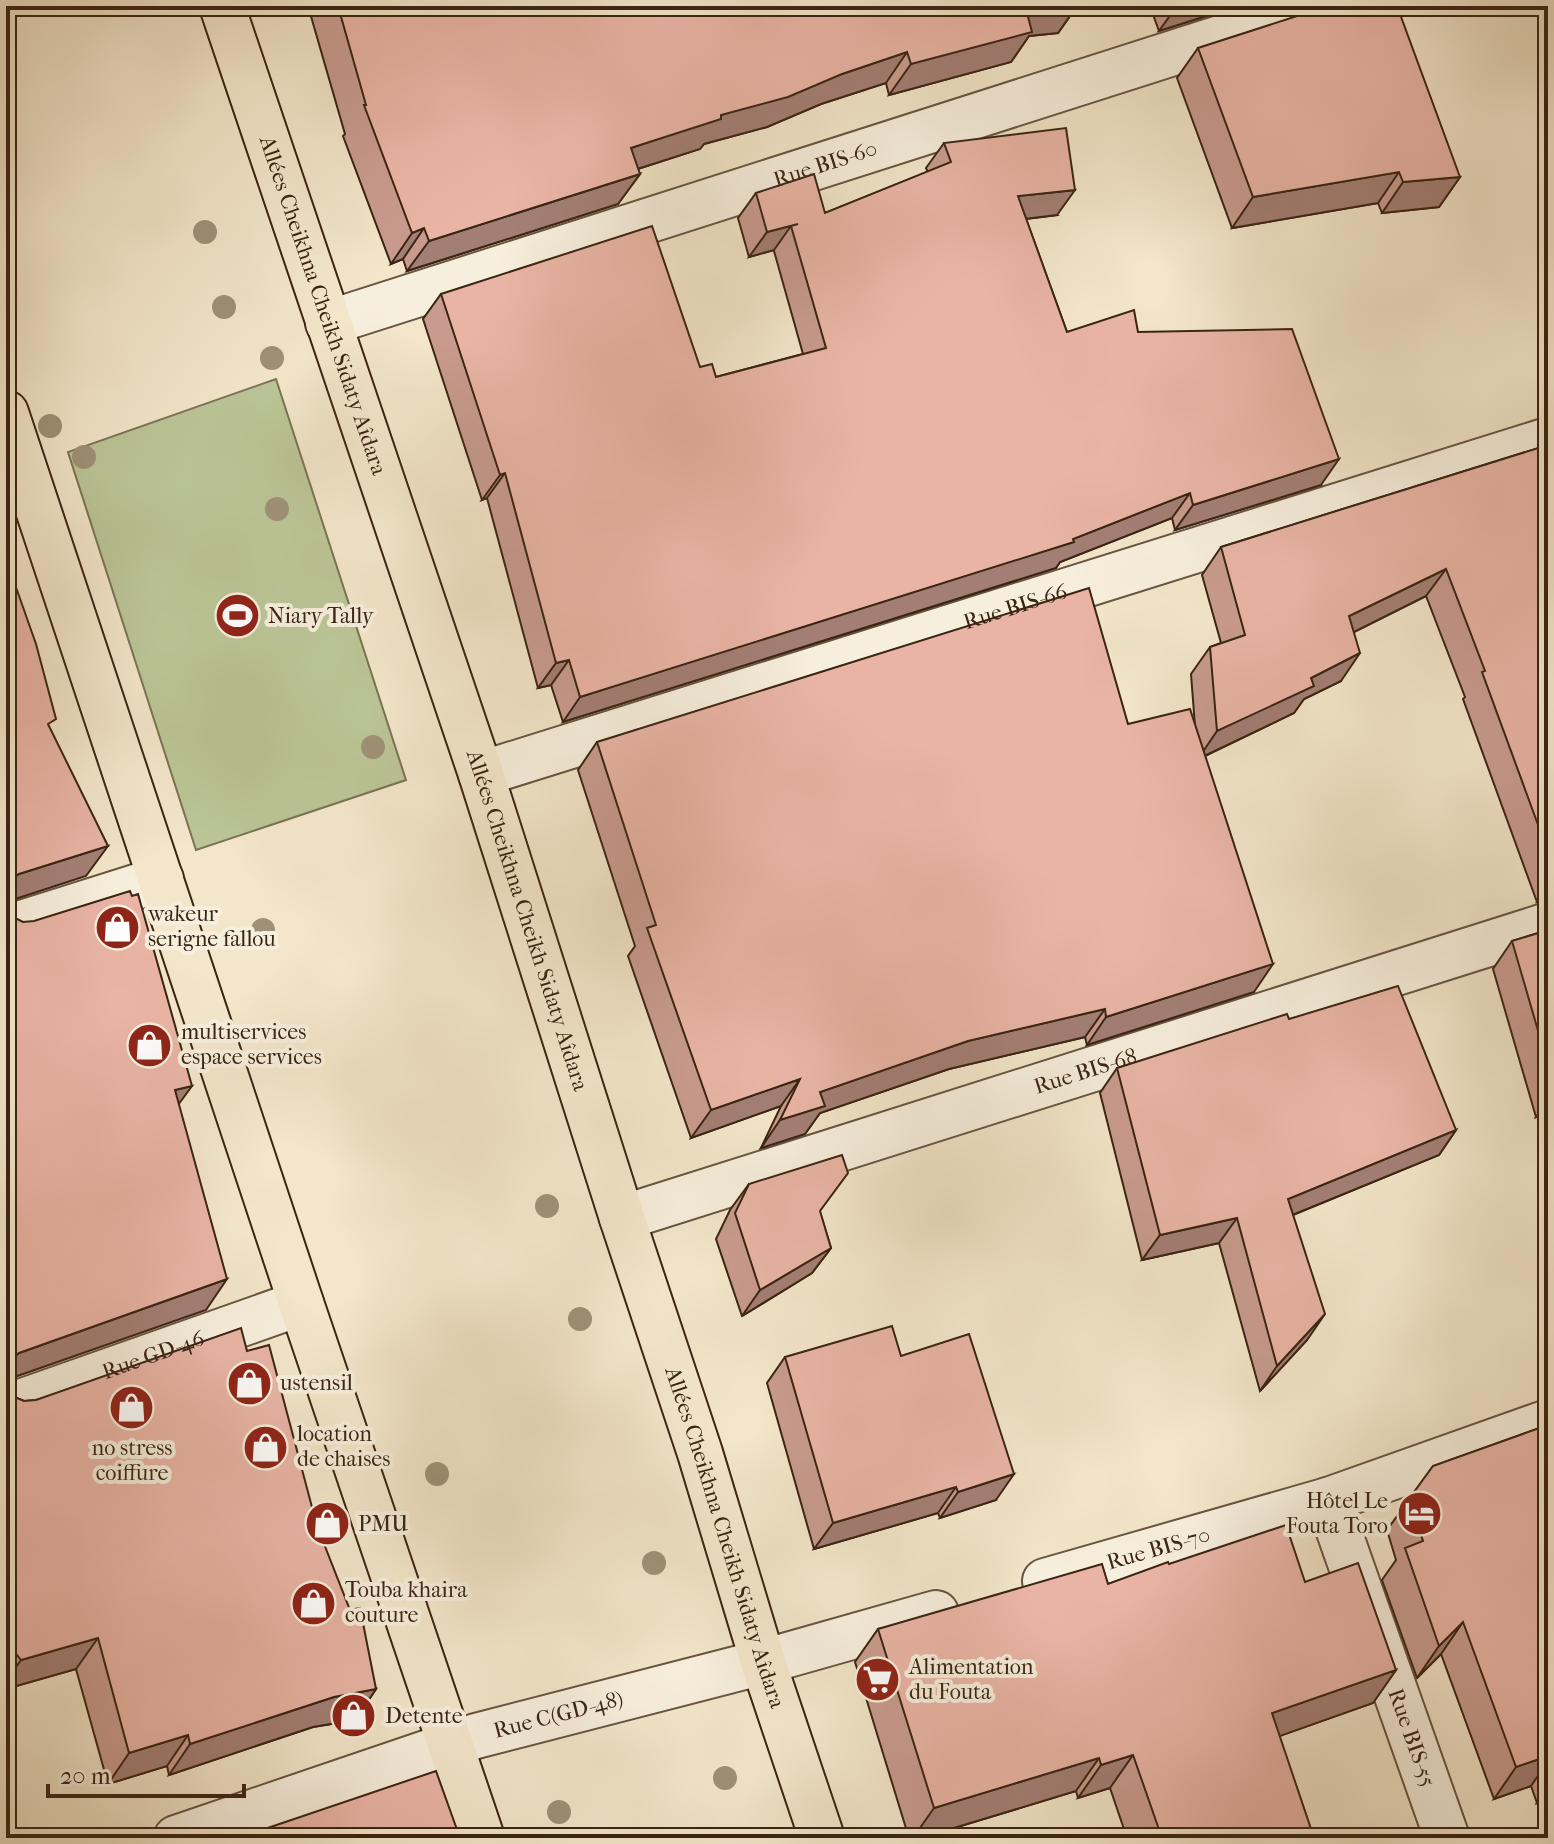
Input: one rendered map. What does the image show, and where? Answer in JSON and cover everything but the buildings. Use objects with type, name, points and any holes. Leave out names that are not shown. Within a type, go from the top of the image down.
[{"type":"main road","name":"Allées Cheikhna Cheikh Sidaty Aîdara","points":[[222,6],[481,774],[700,1453],[742,1667],[822,1838]]},
{"type":"main road","points":[[6,413],[301,1303],[464,1740],[482,1838]]},
{"type":"street","name":"Rue BIS-60","points":[[328,323],[1320,6]]},
{"type":"street","name":"Rue BIS-66","points":[[481,774],[1548,440]]},
{"type":"street","points":[[6,928],[161,879]]},
{"type":"street","name":"Rue BIS-68","points":[[622,1218],[1548,925]]},
{"type":"street","name":"Rue GD-46","points":[[6,1407],[301,1303]]},
{"type":"street","name":"Rue BIS-70","points":[[742,1667],[1328,1500],[1548,1422]]},
{"type":"street","name":"Rue BIS-55","points":[[1328,1500],[1447,1838]]},
{"type":"street","name":"Rue C(GD-48)","points":[[176,1838],[464,1740],[742,1667]]},
{"type":"green space","name":"Niary Tally","points":[[276,379],[406,780],[196,850],[68,452]]},
{"type":"place","name":"Niary Tally","points":[[237,616]]},
{"type":"place","name":"wakeur serigne fallou","points":[[117,927]]},
{"type":"place","name":"multiservices espace services","points":[[150,1045]]},
{"type":"place","name":"ustensil","points":[[249,1383]]},
{"type":"place","name":"no stress coiffure","points":[[132,1407]]},
{"type":"place","name":"location de chaises","points":[[266,1447]]},
{"type":"place","name":"Hôtel Le Fouta Toro","points":[[1419,1514]]},
{"type":"place","name":"PMU","points":[[327,1524]]},
{"type":"place","name":"Touba khaira couture","points":[[314,1603]]},
{"type":"place","name":"Alimentation du Fouta","points":[[878,1680]]},
{"type":"place","name":"Detente","points":[[354,1716]]}]
